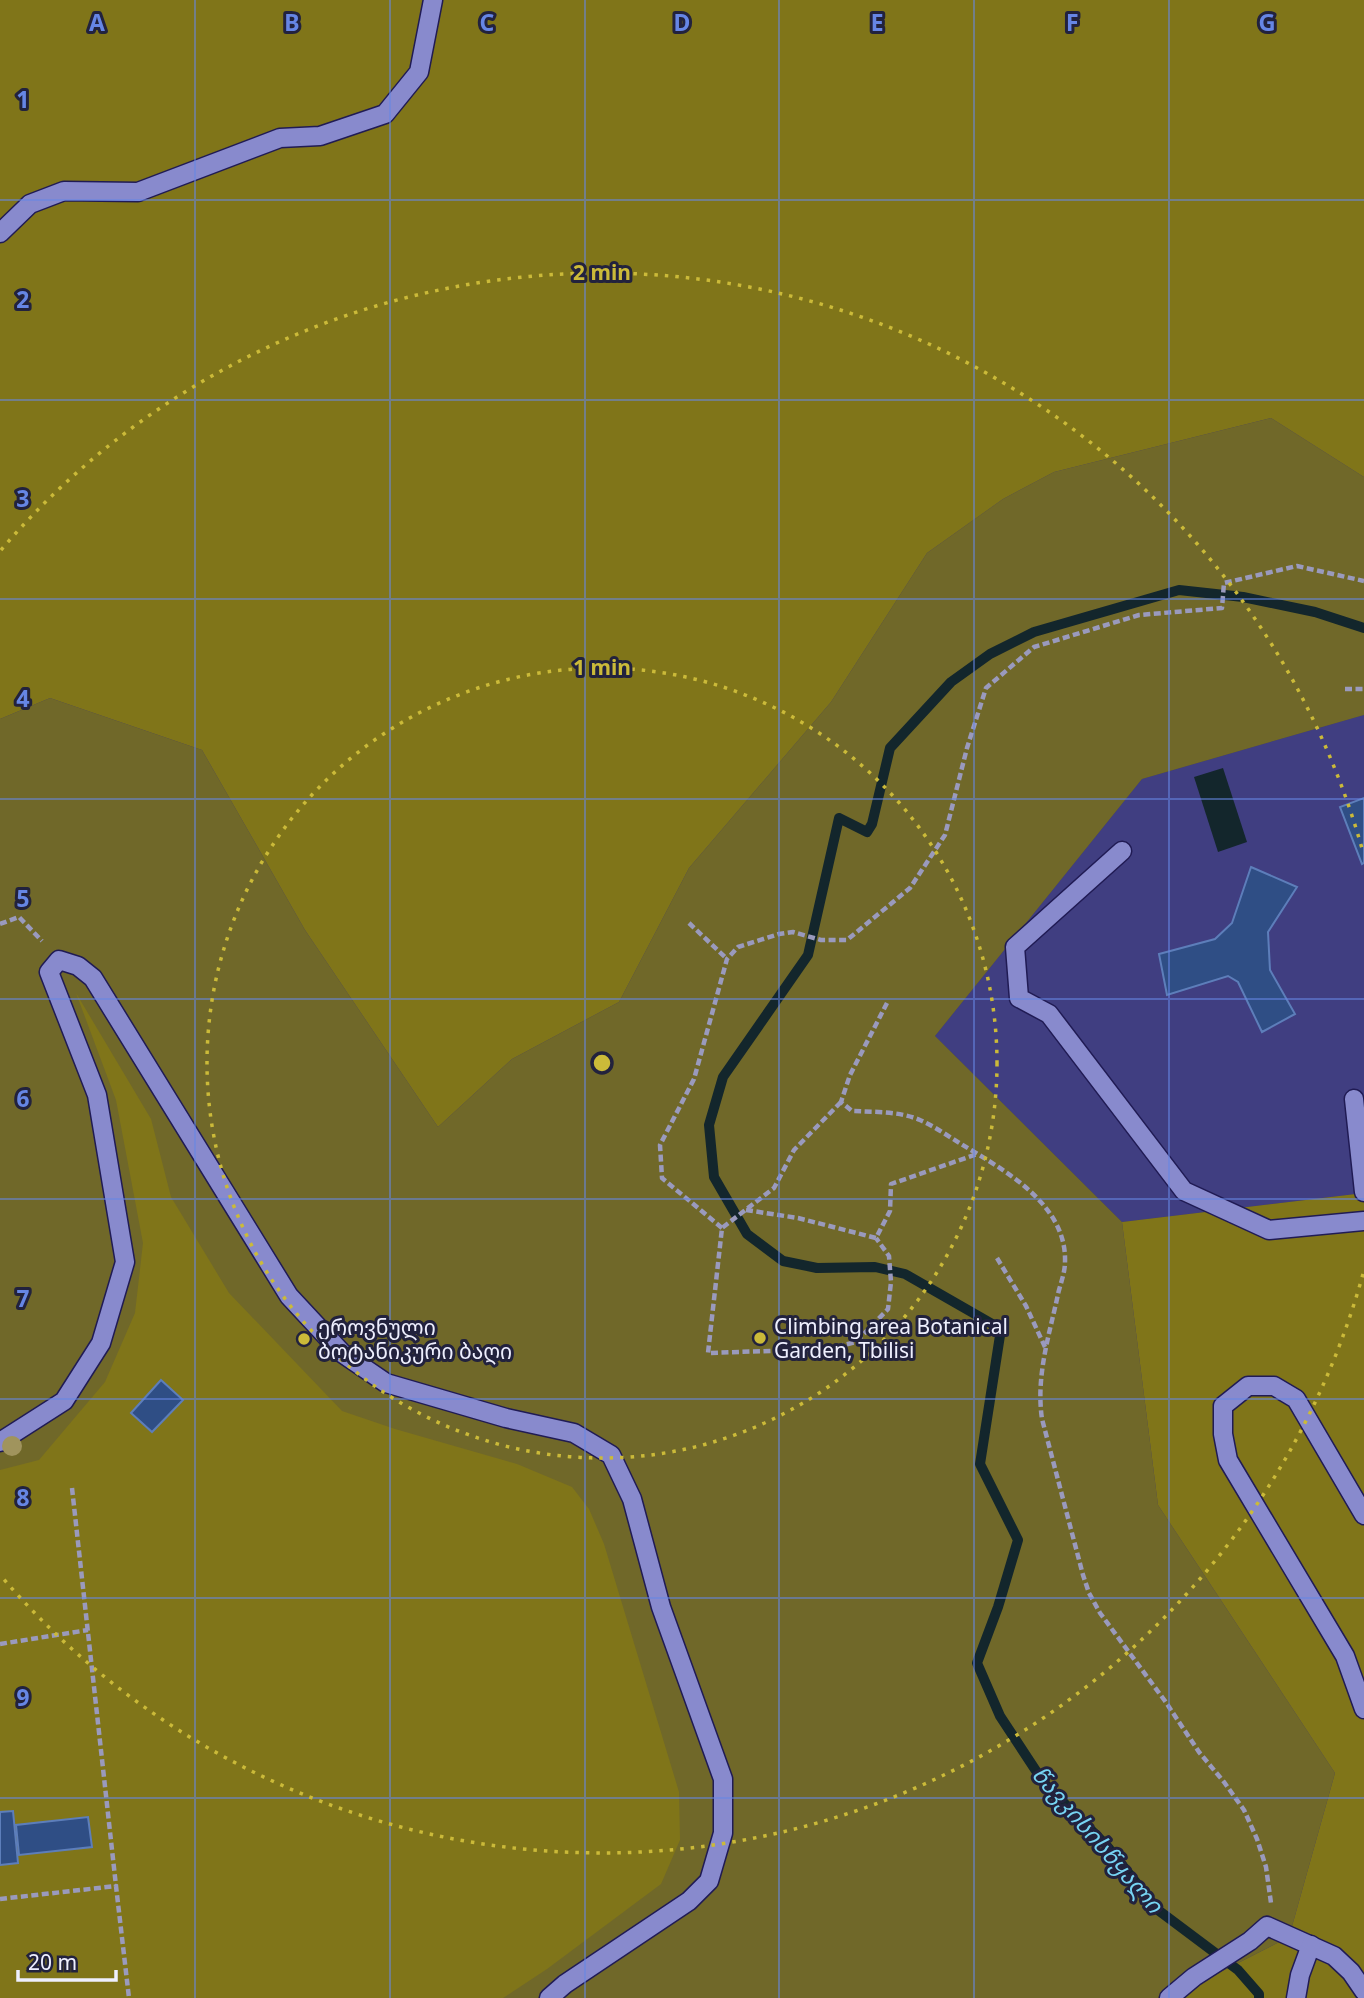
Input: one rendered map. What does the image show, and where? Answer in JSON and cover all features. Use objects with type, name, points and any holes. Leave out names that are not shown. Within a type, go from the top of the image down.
[{"type":"lane","points":[[0,233],[30,204],[64,191],[138,192],[280,138],[320,136],[385,114],[419,72],[433,0]]},
{"type":"lane","points":[[1122,851],[1015,947],[1019,998],[1049,1014],[1184,1191],[1269,1230],[1364,1221]]},
{"type":"lane","points":[[0,1442],[64,1401],[101,1343],[125,1262],[97,1095],[49,972],[60,960],[78,965],[93,978],[289,1296],[342,1353],[386,1383],[506,1418],[574,1433],[611,1455],[632,1499],[661,1607],[723,1779],[723,1833],[709,1881],[688,1901],[565,1984],[549,1998]]},
{"type":"lane","points":[[1354,1100],[1364,1192]]},
{"type":"lane","points":[[1364,1515],[1296,1399],[1273,1387],[1248,1386],[1223,1406],[1223,1434],[1228,1460],[1345,1656],[1364,1709]]},
{"type":"lane","points":[[1169,1998],[1194,1977],[1250,1941],[1267,1926],[1334,1956],[1351,1972],[1364,1991]]},
{"type":"lane","points":[[1296,1998],[1300,1975],[1311,1945]]},
{"type":"path","points":[[724,1227],[662,1178],[660,1145],[694,1079],[727,959],[738,947],[779,933],[793,932],[821,940],[847,940],[910,888],[930,862],[945,835],[967,748],[986,688],[1034,647],[1139,615],[1222,608],[1224,583],[1297,566],[1364,581]]},
{"type":"path","points":[[1345,690],[1364,689]]},
{"type":"path","points":[[0,924],[19,916],[60,960]]},
{"type":"path","points":[[689,923],[727,959]]},
{"type":"path","points":[[743,1212],[798,1218],[876,1238],[889,1256],[891,1282],[888,1309],[856,1342],[827,1349],[708,1353],[724,1227],[743,1212],[774,1188],[794,1150],[841,1102],[850,1075],[887,1003]]},
{"type":"path","points":[[841,1102],[852,1111],[920,1119],[1021,1183],[1050,1214],[1063,1240],[1065,1263],[1046,1348],[1039,1397],[1042,1419],[1083,1575],[1100,1613],[1199,1752],[1244,1810],[1266,1867],[1272,1905],[1267,1926]]},
{"type":"path","points":[[876,1238],[890,1212],[891,1184],[978,1154]]},
{"type":"path","points":[[997,1258],[1026,1306],[1046,1348]]},
{"type":"path","points":[[72,1488],[129,1998]]},
{"type":"path","points":[[0,1644],[88,1630]]},
{"type":"path","points":[[0,1899],[116,1886]]},
{"type":"shaded area","points":[[0,0],[1364,0],[1364,477],[1271,418],[1054,472],[1003,499],[927,553],[831,702],[689,868],[619,1002],[512,1059],[438,1127],[305,930],[202,750],[50,698],[0,719]]},
{"type":"shaded area","points":[[1271,418],[1364,477],[1364,715],[1142,779],[935,1036],[1122,1222],[1158,1505],[1335,1773],[1289,1937],[1189,1988],[1178,1998],[0,1998],[0,719],[50,698],[202,750],[305,930],[438,1127],[512,1059],[619,1002],[689,868],[831,702],[927,553],[1003,499],[1054,472]]},
{"type":"shaded area","points":[[1364,715],[1364,1193],[1122,1222],[935,1036],[1142,779]]},
{"type":"shaded area","points":[[76,993],[151,1119],[171,1197],[229,1293],[342,1411],[517,1464],[572,1487],[589,1509],[604,1544],[679,1792],[680,1840],[661,1884],[547,1969],[503,1998],[0,1998],[0,1470],[39,1460],[105,1382],[135,1313],[143,1243],[116,1100]]},
{"type":"shaded area","points":[[1364,1193],[1364,1998],[1178,1998],[1189,1988],[1289,1937],[1335,1773],[1158,1505],[1122,1222]]},
{"type":"water","points":[[1223,768],[1247,842],[1218,852],[1194,777]]},
{"type":"building","points":[[1364,798],[1364,863],[1362,864],[1340,807]]},
{"type":"building","points":[[1251,867],[1297,887],[1268,932],[1270,970],[1295,1014],[1262,1032],[1238,982],[1228,976],[1167,995],[1159,954],[1215,939],[1232,923]]},
{"type":"building","points":[[161,1380],[183,1400],[152,1432],[131,1413]]},
{"type":"building","points":[[13,1811],[18,1863],[0,1865],[0,1812]]},
{"type":"building","points":[[88,1817],[92,1847],[19,1855],[16,1825]]},
{"type":"waterway","name":"წავკისისწყალი","points":[[1259,1998],[1259,1994],[1238,1970],[1158,1910],[1107,1846],[1044,1783],[1000,1716],[977,1663],[998,1607],[1018,1540],[980,1464],[1001,1329],[905,1274],[875,1267],[817,1268],[783,1261],[747,1234],[714,1177],[709,1125],[723,1077],[808,955],[839,818],[867,832],[872,824],[890,748],[951,682],[990,654],[1034,632],[1179,590],[1243,597],[1315,612],[1364,628]]},
{"type":"place","name":"Climbing area Botanical Garden, Tbilisi","points":[[760,1338]]},
{"type":"place","name":"ეროვნული ბოტანიკური ბაღი","points":[[304,1339]]}]
